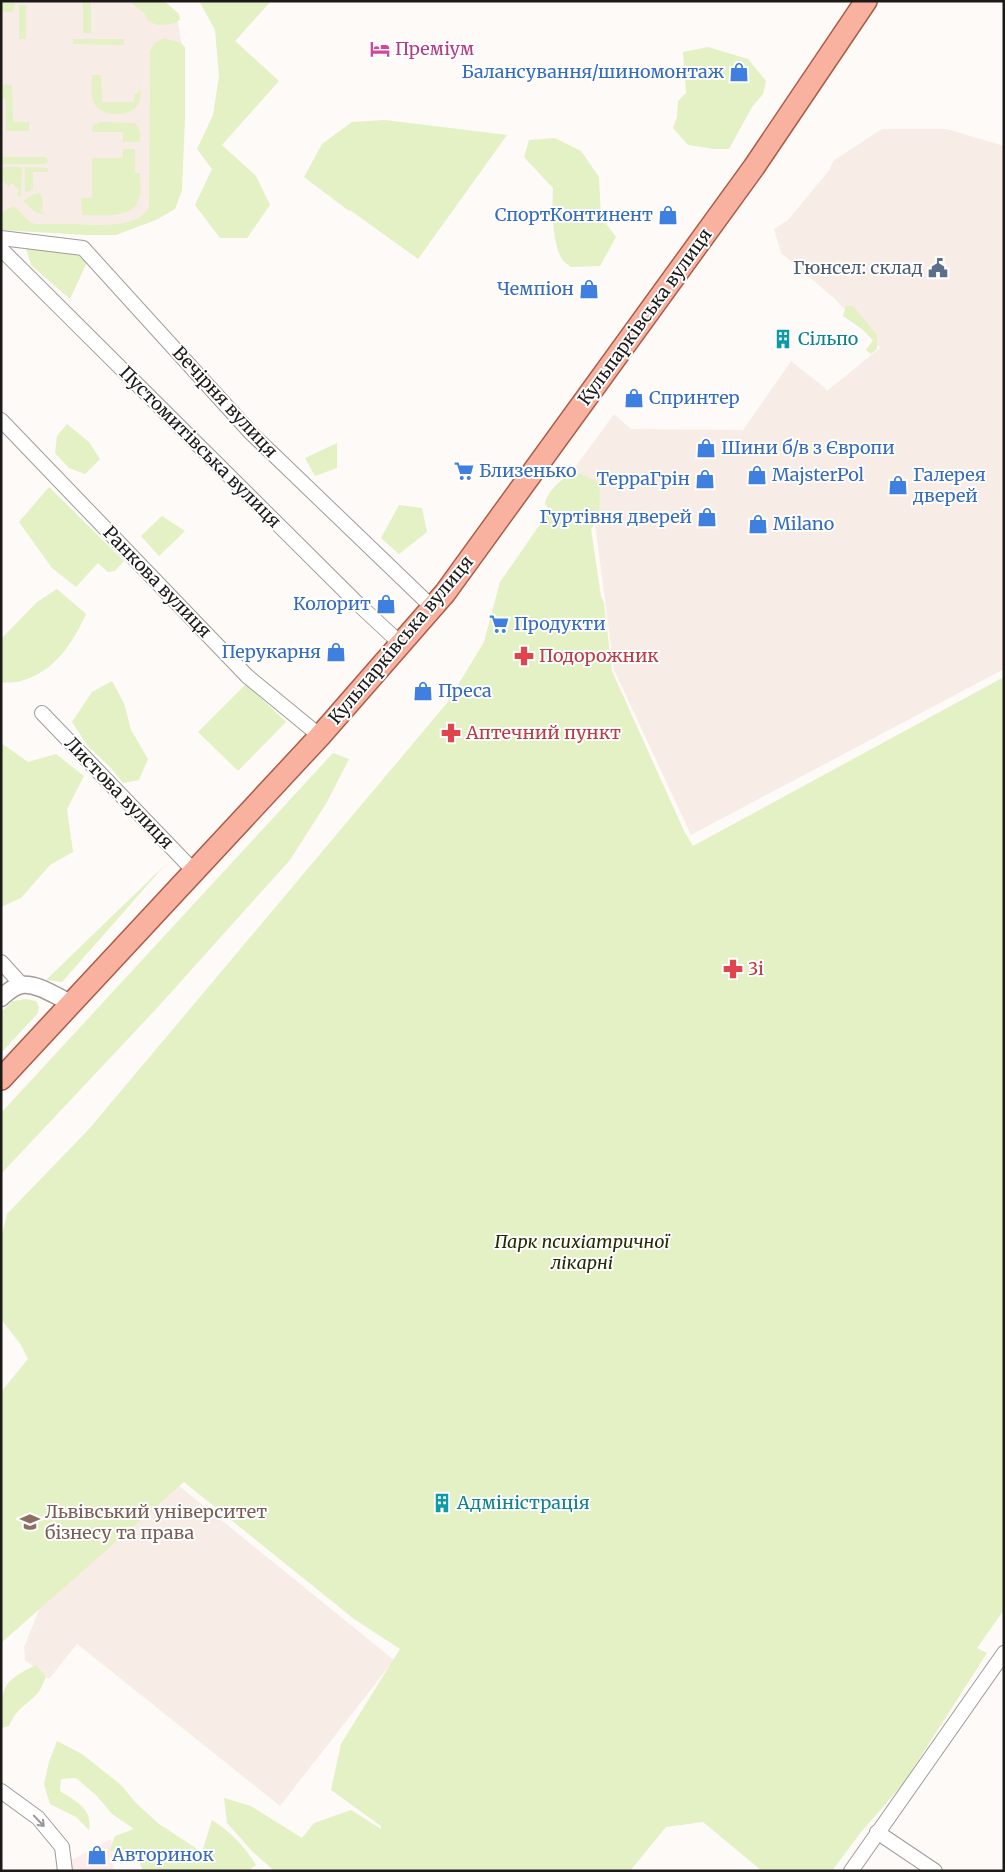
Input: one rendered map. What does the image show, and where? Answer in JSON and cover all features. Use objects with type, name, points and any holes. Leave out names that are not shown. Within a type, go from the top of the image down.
[{"type":"main road","name":"Кульпарківська вулиця","points":[[1,1079],[320,736],[445,593],[754,167],[864,2]]},
{"type":"street","name":"Вечірня вулиця","points":[[1,238],[47,242],[84,248],[251,433],[432,607]]},
{"type":"street","name":"Пустомитівська вулиця","points":[[1,249],[350,596],[400,643]]},
{"type":"street","name":"Ранкова вулиця","points":[[1,420],[247,676],[320,736]]},
{"type":"street","name":"Листова вулиця","points":[[42,714],[195,872]]},
{"type":"street","points":[[1,962],[22,985]]},
{"type":"street","points":[[1,998],[22,985],[34,987],[71,1003]]},
{"type":"street","points":[[851,1871],[1004,1653]]},
{"type":"street","points":[[1,1791],[38,1818],[62,1847],[65,1871]]},
{"type":"street","points":[[877,1832],[934,1871]]},
{"type":"shaded area","points":[[1,1],[161,1],[177,16],[182,47],[180,191],[130,226],[1,226]]},
{"type":"shaded area","points":[[882,129],[947,129],[1004,146],[1004,669],[691,835],[614,670],[592,500],[565,481],[614,414],[631,429],[743,430],[791,361],[827,391],[880,348],[835,299],[781,253],[774,229],[788,220],[830,169],[833,161]]},
{"type":"shaded area","points":[[152,1464],[394,1660],[280,1806],[77,1644],[49,1679],[25,1660],[24,1647],[44,1598]]},
{"type":"shaded area","name":"Авторинок","points":[[111,1839],[114,1871],[51,1871]]},
{"type":"green space","points":[[1,1],[15,1],[14,10],[12,12],[1,12]]},
{"type":"green space","points":[[83,1],[90,1],[91,3],[91,33],[83,33]]},
{"type":"green space","points":[[129,1],[164,1],[179,14],[180,20],[172,24],[157,25],[148,21],[145,14]]},
{"type":"green space","points":[[199,1],[271,1],[235,41],[279,81],[222,145],[256,176],[270,205],[247,238],[220,238],[195,205],[212,169],[197,149],[213,115],[219,76],[215,30]]},
{"type":"green space","points":[[19,5],[26,5],[26,39],[19,39]]},
{"type":"green space","points":[[164,38],[181,43],[185,47],[182,190],[175,209],[156,220],[116,235],[1,230],[1,213],[14,206],[30,222],[35,224],[101,225],[125,223],[143,215],[149,207],[150,51],[155,43]]},
{"type":"green space","points":[[73,39],[124,39],[124,45],[73,44]]},
{"type":"green space","points":[[708,47],[748,59],[766,81],[763,94],[752,107],[729,149],[688,145],[673,128],[677,117],[678,101],[686,93],[683,52]]},
{"type":"green space","points":[[92,75],[101,75],[102,102],[134,102],[134,94],[138,94],[140,84],[138,105],[132,111],[120,114],[101,111],[93,100]]},
{"type":"green space","points":[[1,84],[12,85],[13,122],[29,122],[29,131],[6,131],[6,99],[1,99]]},
{"type":"green space","points":[[385,120],[507,135],[418,259],[304,177],[322,144],[352,122]]},
{"type":"green space","points":[[100,122],[134,123],[139,129],[140,142],[123,142],[123,132],[92,132],[93,125]]},
{"type":"green space","points":[[555,138],[581,151],[599,177],[601,217],[616,237],[600,266],[571,267],[562,259],[554,235],[553,188],[524,157],[529,140]]},
{"type":"green space","points":[[123,149],[135,149],[135,173],[140,173],[138,201],[134,207],[121,214],[105,216],[82,215],[81,198],[92,198],[92,158],[123,158]]},
{"type":"green space","points":[[1,157],[45,157],[48,160],[47,164],[1,164]]},
{"type":"green space","points":[[1,167],[22,167],[20,197],[17,195],[19,190],[12,183],[9,187],[1,179]]},
{"type":"green space","points":[[25,167],[48,168],[48,172],[33,172],[33,189],[25,193]]},
{"type":"green space","points":[[39,193],[42,196],[43,205],[41,211],[47,215],[35,212],[23,201]]},
{"type":"green space","points":[[23,239],[71,246],[87,262],[70,299],[31,265]]},
{"type":"green space","points":[[846,306],[853,306],[877,335],[877,349],[871,354],[866,350],[873,340],[862,329],[843,316]]},
{"type":"green space","points":[[67,424],[89,442],[100,459],[85,474],[69,468],[55,453],[57,436]]},
{"type":"green space","points":[[337,443],[337,468],[315,476],[305,458]]},
{"type":"green space","name":"Парк психіатричної лікарні","points":[[574,471],[599,482],[599,513],[591,529],[601,596],[604,603],[612,671],[684,831],[693,846],[1004,677],[1004,1610],[977,1648],[987,1653],[903,1784],[861,1832],[832,1871],[762,1871],[703,1822],[666,1827],[630,1871],[274,1871],[252,1851],[227,1823],[224,1798],[251,1806],[302,1838],[314,1823],[351,1810],[381,1829],[381,1826],[331,1790],[341,1744],[400,1649],[354,1619],[184,1482],[1,1643],[1,1392],[28,1359],[21,1345],[1,1319],[1,1239],[7,1214],[89,1129],[447,703],[484,642],[500,582],[550,510],[545,504],[552,490]]},
{"type":"green space","points":[[49,487],[124,561],[115,571],[108,572],[98,563],[76,587],[52,568],[19,522]]},
{"type":"green space","points":[[399,505],[422,508],[427,532],[399,554],[381,538]]},
{"type":"green space","points":[[162,516],[185,531],[159,556],[141,536]]},
{"type":"green space","points":[[57,589],[86,614],[75,635],[62,654],[45,669],[21,681],[1,683],[1,639],[37,602]]},
{"type":"green space","points":[[112,681],[124,703],[131,730],[148,759],[139,780],[123,783],[110,767],[87,745],[72,722],[92,692]]},
{"type":"green space","points":[[246,684],[286,722],[238,771],[198,732]]},
{"type":"green space","points":[[1,743],[28,762],[56,754],[84,776],[67,809],[73,852],[50,865],[21,898],[1,907]]},
{"type":"green space","points":[[333,753],[349,759],[327,802],[290,860],[157,1008],[1,1174],[1,1113]]},
{"type":"green space","points":[[165,865],[62,982],[46,980]]},
{"type":"green space","points":[[26,999],[36,1001],[39,1007],[38,1013],[1,1053],[1,1012],[13,1001]]},
{"type":"green space","points":[[36,1665],[46,1677],[41,1689],[18,1711],[9,1726],[1,1728],[1,1704],[5,1688],[15,1677]]},
{"type":"green space","points":[[57,1741],[82,1754],[121,1785],[136,1803],[159,1824],[202,1852],[212,1820],[237,1840],[256,1865],[248,1871],[143,1871],[136,1855],[109,1851],[115,1836],[134,1829],[112,1814],[97,1796],[76,1778],[61,1779],[60,1791],[77,1802],[86,1811],[90,1822],[89,1830],[76,1817],[50,1804],[44,1784],[49,1762]]},
{"type":"place","name":"Преміум","points":[[380,49]]},
{"type":"place","name":"Балансування/шиномонтаж","points":[[739,72]]},
{"type":"place","name":"СпортКонтинент","points":[[668,215]]},
{"type":"place","name":"Гюнсел: склад","points":[[938,268]]},
{"type":"place","name":"Чемпіон","points":[[589,289]]},
{"type":"place","name":"Сільпо","points":[[783,339]]},
{"type":"place","name":"Спринтер","points":[[634,398]]},
{"type":"place","name":"Шини б/в з Європи","points":[[706,448]]},
{"type":"place","name":"Близенько","points":[[464,471]]},
{"type":"place","name":"MajsterPol","points":[[757,475]]},
{"type":"place","name":"ТерраГрін","points":[[705,479]]},
{"type":"place","name":"Галерея дверей","points":[[898,485]]},
{"type":"place","name":"Гуртівня дверей","points":[[707,517]]},
{"type":"place","name":"Milano","points":[[758,524]]},
{"type":"place","name":"Колорит","points":[[386,604]]},
{"type":"place","name":"Продукти","points":[[499,624]]},
{"type":"place","name":"Перукарня","points":[[336,652]]},
{"type":"place","name":"Подорожник","points":[[524,656]]},
{"type":"place","name":"Преса","points":[[423,691]]},
{"type":"place","name":"Аптечний пункт","points":[[451,733]]},
{"type":"place","name":"3і","points":[[733,969]]},
{"type":"place","name":"Адміністрація","points":[[442,1503]]},
{"type":"place","name":"Львівський університет бізнесу та права","points":[[30,1522]]},
{"type":"place","name":"Авторинок","points":[[97,1855]]}]
